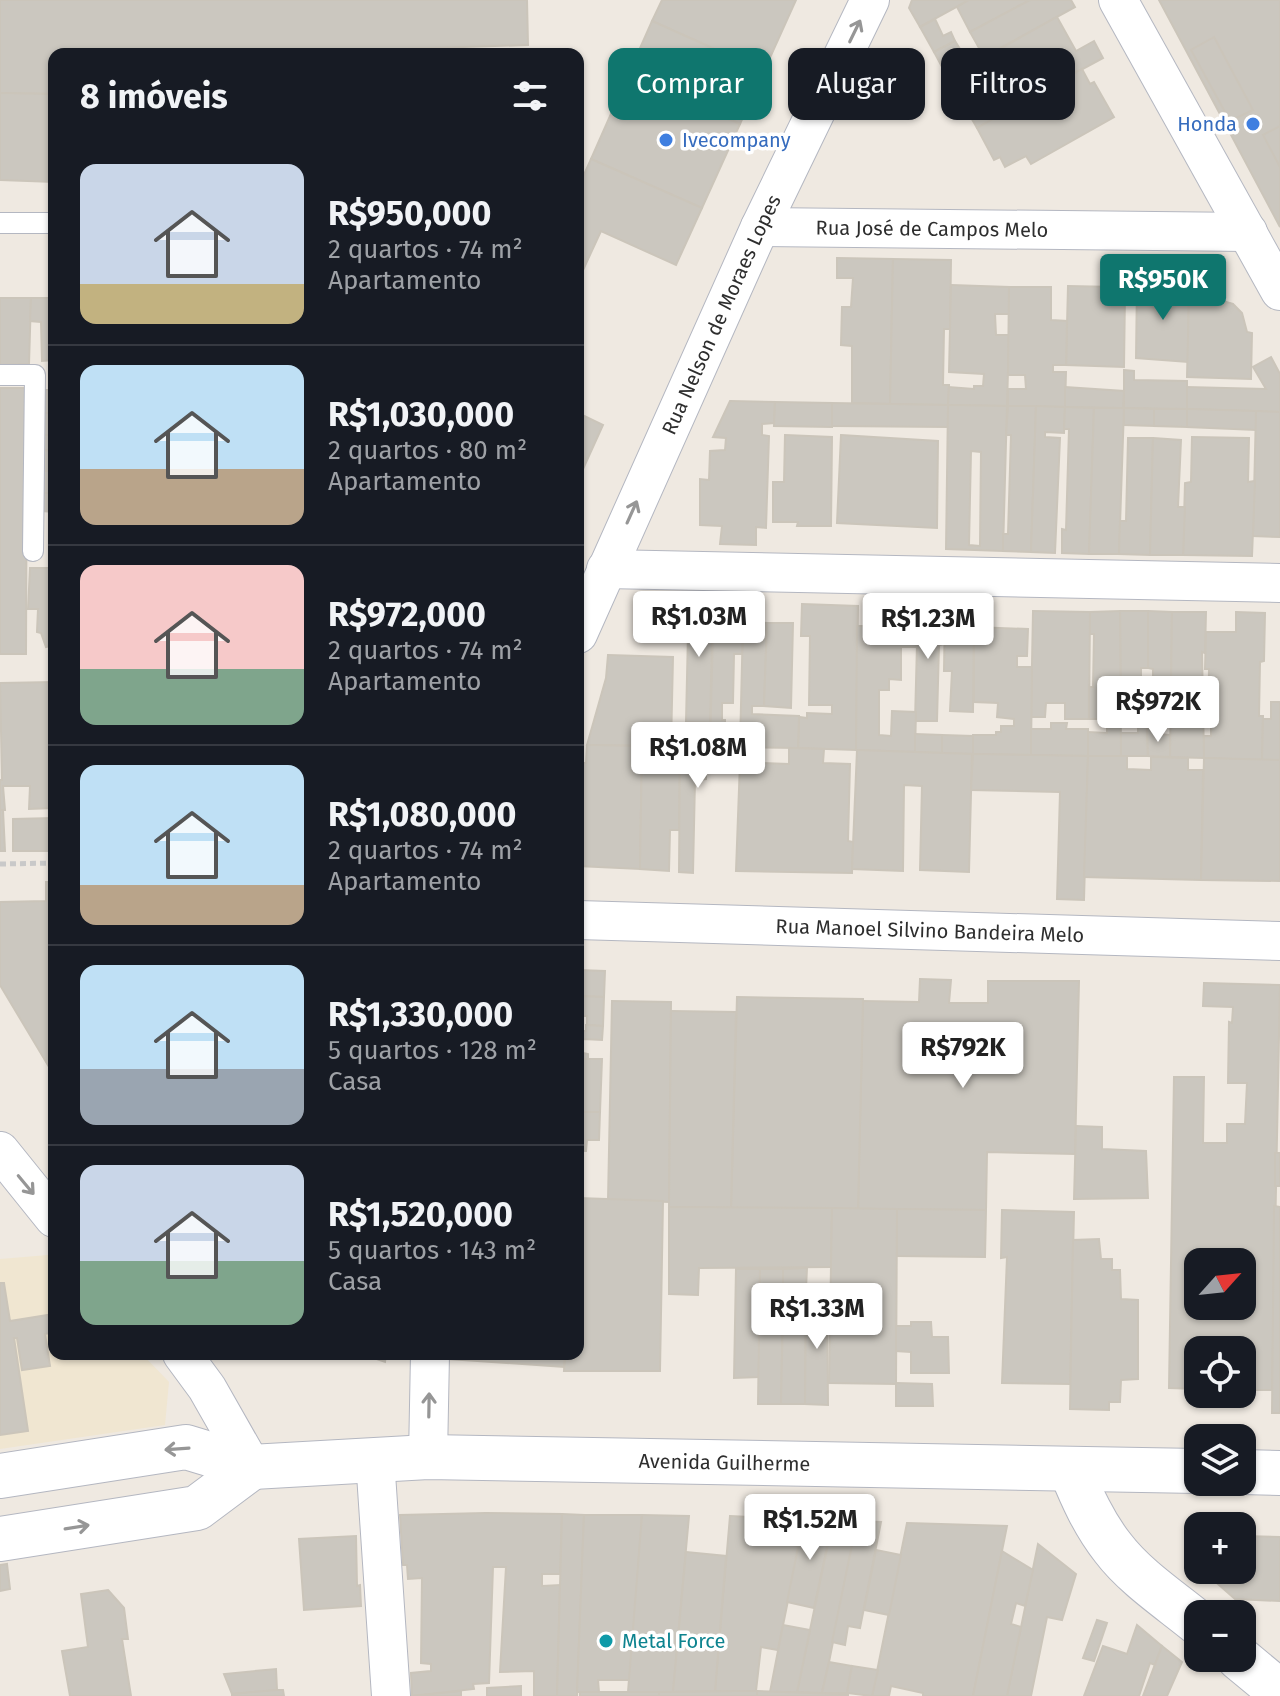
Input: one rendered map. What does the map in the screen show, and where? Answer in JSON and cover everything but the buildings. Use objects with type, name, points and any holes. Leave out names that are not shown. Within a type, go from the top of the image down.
[{"type":"street","name":"Rua Nelson de Moraes Lopes","points":[[584,620],[760,227],[870,0]]},
{"type":"street","points":[[1118,0],[1280,291]]},
{"type":"street","name":"Rua José de Campos Melo","points":[[760,227],[1248,232]]},
{"type":"street","points":[[606,569],[1280,583]]},
{"type":"street","name":"Rua Manoel Silvino Bandeira Melo","points":[[584,920],[1280,941]]},
{"type":"street","points":[[0,1151],[48,1211]]},
{"type":"street","points":[[0,1539],[197,1508],[252,1467],[207,1388],[186,1360]]},
{"type":"street","points":[[428,1457],[430,1360]]},
{"type":"street","name":"Avenida Guilherme","points":[[0,1476],[186,1447],[252,1467],[428,1457],[1184,1471]]},
{"type":"street","points":[[375,1459],[391,1696]]},
{"type":"street","points":[[1071,1470],[1084,1503],[1114,1549],[1184,1611]]},
{"type":"street","points":[[1256,1472],[1280,1473]]},
{"type":"street","points":[[1256,1672],[1280,1692]]},
{"type":"lane","points":[[0,223],[48,223]]},
{"type":"lane","points":[[0,375],[45,375],[33,551]]},
{"type":"path","points":[[0,864],[48,863]]},
{"type":"shaded area","points":[[48,1255],[48,1360],[148,1360],[169,1382],[165,1425],[0,1449],[0,1259]]},
{"type":"place","name":"Honda","points":[[1253,124]]},
{"type":"place","name":"Ivecompany","points":[[666,140]]},
{"type":"place","name":"Metal Force","points":[[606,1641]]}]
